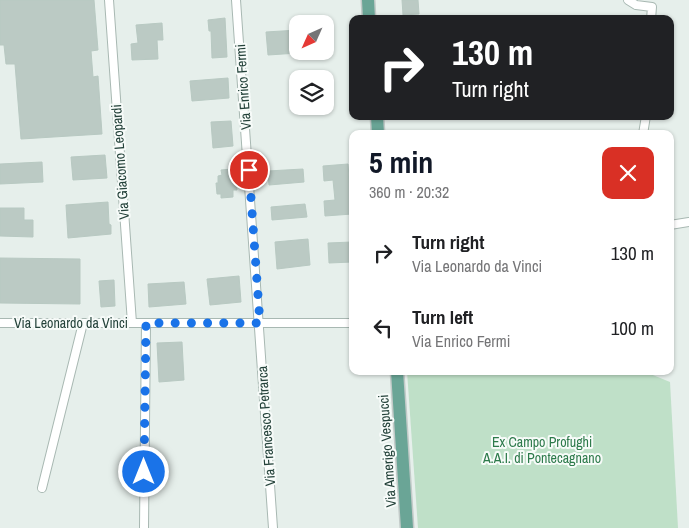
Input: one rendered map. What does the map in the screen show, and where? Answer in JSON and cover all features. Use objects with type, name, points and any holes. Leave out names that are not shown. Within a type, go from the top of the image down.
[{"type":"main road","points":[[368,0],[369,15]]},
{"type":"main road","name":"Via Amerigo Vespucci","points":[[397,375],[407,528]]},
{"type":"street","name":"Via Giacomo Leopardi","points":[[109,0],[132,323]]},
{"type":"street","name":"Via Enrico Fermi","points":[[236,0],[260,323]]},
{"type":"street","points":[[628,0],[636,5],[652,7],[651,15]]},
{"type":"street","points":[[674,224],[689,222]]},
{"type":"street","points":[[144,528],[146,323]]},
{"type":"street","name":"Via Francesco Petrarca","points":[[260,323],[273,528]]},
{"type":"street","name":"Via Leonardo da Vinci","points":[[0,324],[349,323]]},
{"type":"street","points":[[42,488],[83,324]]},
{"type":"green space","name":"Ex Campo Profughi A.A.I. di Pontecagnano","points":[[407,375],[653,375],[670,382],[678,528],[418,528]]},
{"type":"building","points":[[0,0],[94,0],[98,50],[91,51],[93,77],[98,76],[102,134],[21,139],[15,64],[6,64],[4,45],[0,45]]},
{"type":"building","points":[[402,0],[418,0],[419,14],[403,15]]},
{"type":"building","points":[[225,18],[227,57],[212,58],[211,31],[209,31],[208,20]]},
{"type":"building","points":[[162,23],[163,40],[157,40],[158,59],[132,60],[131,44],[138,43],[136,25]]},
{"type":"building","points":[[289,31],[289,54],[268,55],[266,32]]},
{"type":"building","points":[[228,78],[229,98],[192,101],[190,81]]},
{"type":"building","points":[[231,121],[233,146],[213,148],[211,122]]},
{"type":"building","points":[[105,155],[107,178],[73,180],[71,157]]},
{"type":"building","points":[[42,162],[43,182],[0,184],[0,164]]},
{"type":"building","points":[[348,164],[349,214],[325,216],[324,201],[335,200],[333,180],[324,181],[323,166]]},
{"type":"building","points":[[232,169],[233,178],[236,177],[237,190],[233,190],[233,197],[221,198],[221,194],[217,194],[216,183],[218,183],[218,176],[222,175],[221,170]]},
{"type":"building","points":[[303,169],[304,182],[269,185],[268,171]]},
{"type":"building","points":[[108,202],[111,234],[68,238],[66,205]]},
{"type":"building","points":[[305,204],[307,217],[272,220],[271,207]]},
{"type":"building","points":[[0,208],[24,208],[24,220],[33,220],[33,237],[0,236]]},
{"type":"building","points":[[308,239],[310,265],[277,269],[275,242]]},
{"type":"building","points":[[349,242],[349,262],[329,263],[328,243]]},
{"type":"building","points":[[0,258],[80,259],[80,304],[0,303]]},
{"type":"building","points":[[239,276],[241,302],[210,305],[207,279]]},
{"type":"building","points":[[114,280],[115,306],[101,307],[99,281]]},
{"type":"building","points":[[184,282],[186,304],[149,307],[148,284]]},
{"type":"building","points":[[182,342],[184,380],[159,382],[157,343]]},
{"type":"route","points":[[144,472],[146,323],[260,323],[249,170]]}]
